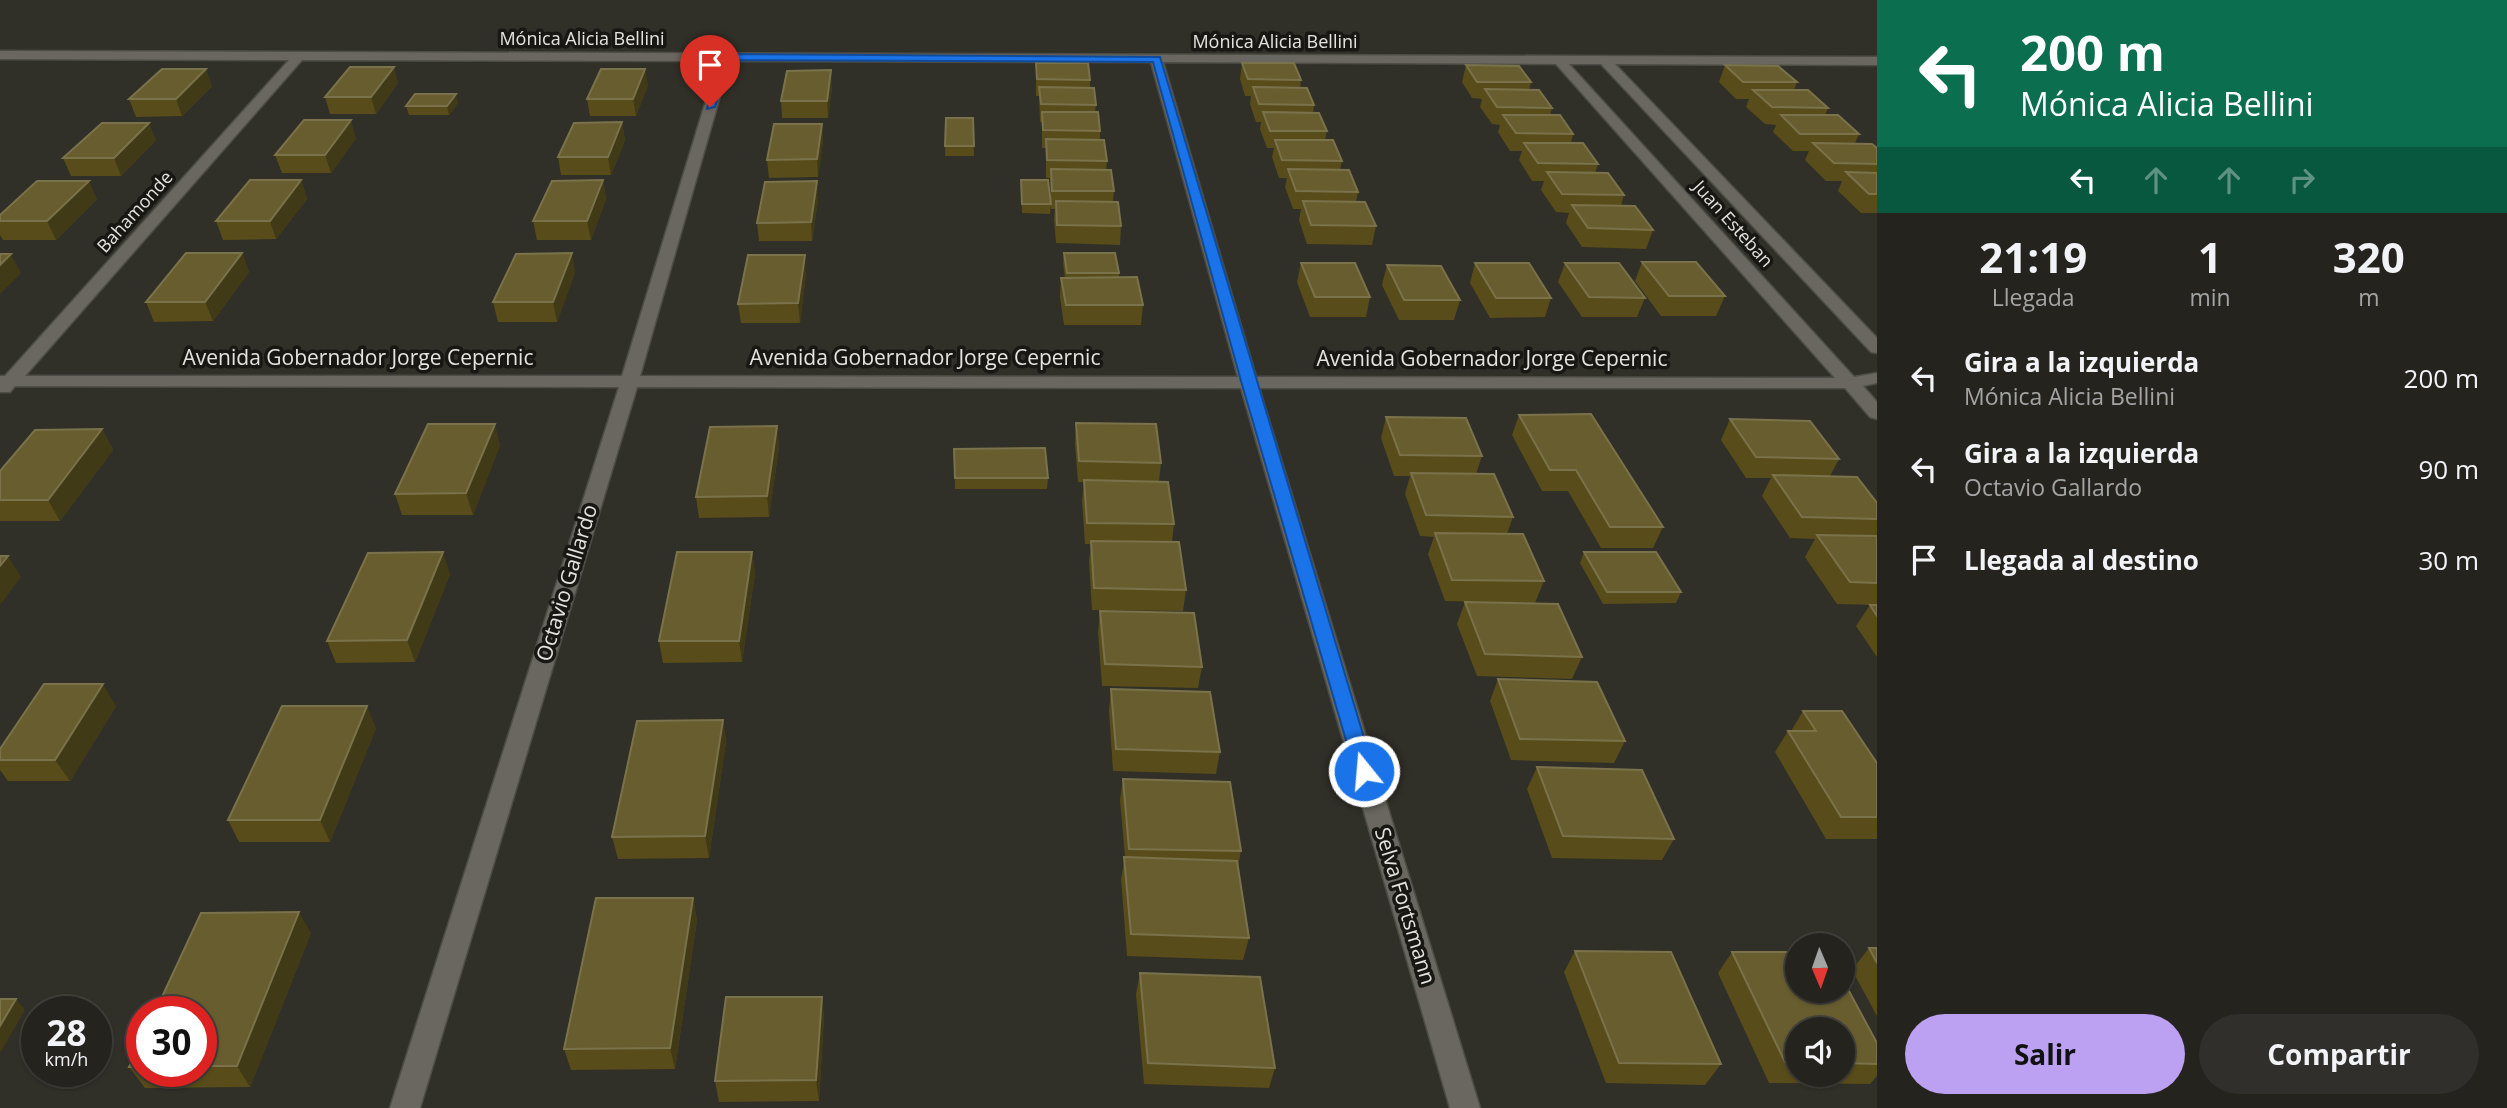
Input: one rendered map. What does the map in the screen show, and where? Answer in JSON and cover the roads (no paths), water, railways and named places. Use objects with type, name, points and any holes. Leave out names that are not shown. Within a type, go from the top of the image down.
[{"type":"street","name":"Mónica Alicia Bellini","points":[[0,55],[1877,61]]},
{"type":"street","name":"Bahamonde","points":[[3,385],[299,56]]},
{"type":"street","name":"Octavio Gallardo","points":[[405,1108],[630,381],[725,57]]},
{"type":"street","name":"Selva Fortsmann","points":[[1156,59],[1248,381],[1465,1108]]},
{"type":"street","name":"Juan Esteban","points":[[1604,60],[1877,348]]},
{"type":"street","name":"Juan Esteban","points":[[1560,61],[1877,413]]},
{"type":"street","name":"Avenida Gobernador Jorge Cepernic","points":[[3,385],[630,381],[1849,383],[1877,378]]},
{"type":"street","name":"Avenida Gobernador Jorge Cepernic","points":[[1849,383],[1877,389]]}]
